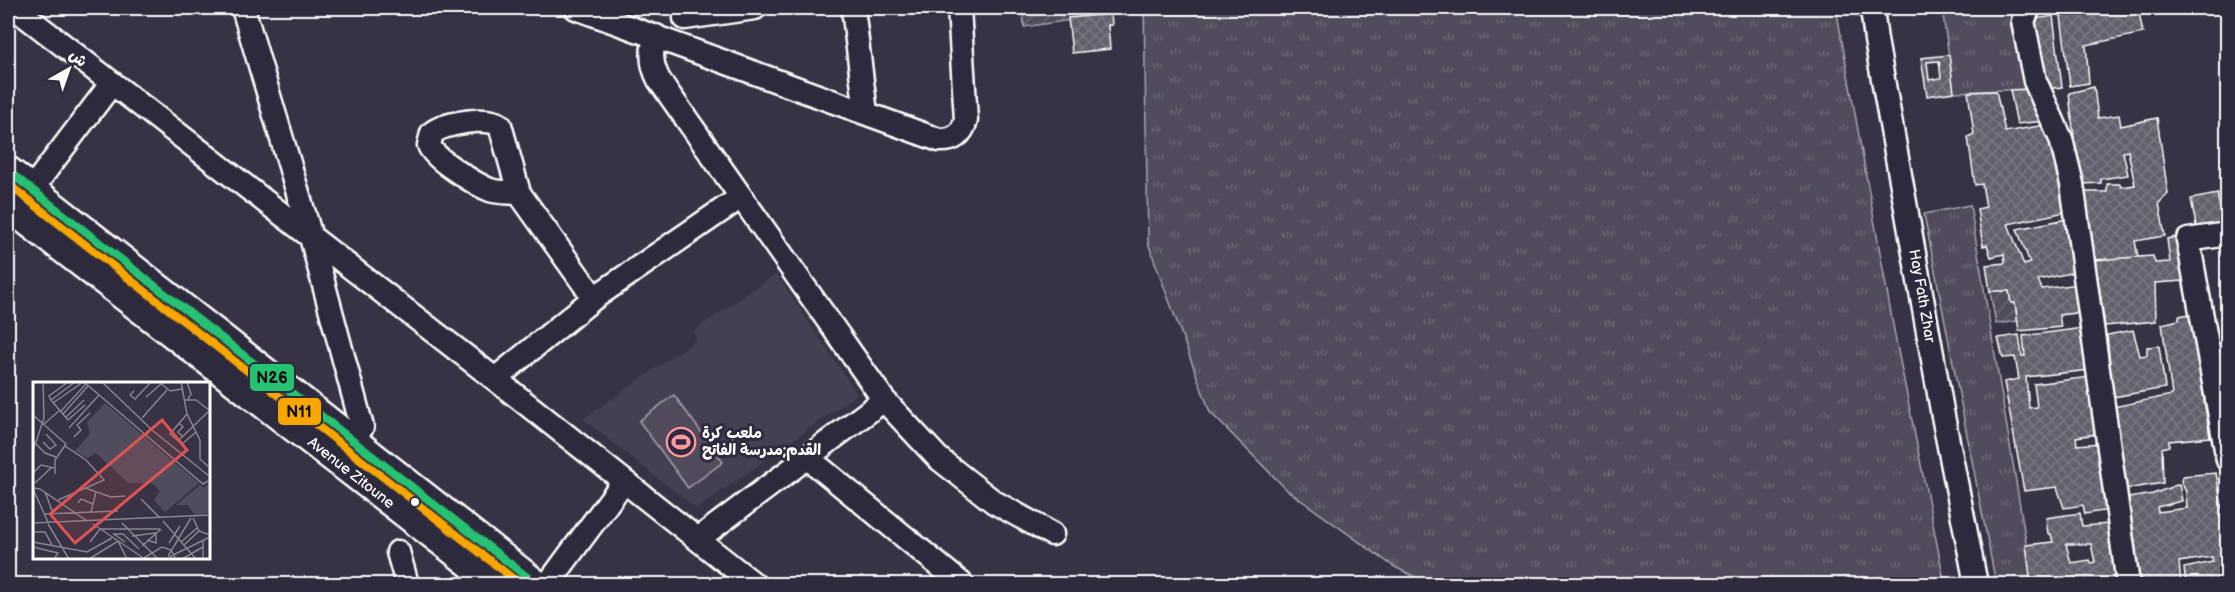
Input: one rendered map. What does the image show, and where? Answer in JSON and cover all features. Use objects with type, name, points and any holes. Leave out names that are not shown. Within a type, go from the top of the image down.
[{"type":"main road","name":"Avenue Zitoune","points":[[8,171],[536,585]]},
{"type":"main road","name":"Avenue Zitoune","points":[[8,206],[496,585]]},
{"type":"street","points":[[15,8],[41,17],[112,83],[495,380],[754,585]]},
{"type":"street","points":[[243,8],[311,237],[362,427],[352,443]]},
{"type":"street","points":[[576,8],[939,140],[952,139],[962,132],[966,120],[959,8]]},
{"type":"street","points":[[685,18],[755,8]]},
{"type":"street","points":[[854,8],[866,113]]},
{"type":"street","name":"Hay Fath Zhar","points":[[1872,8],[1933,357],[1976,585]]},
{"type":"street","points":[[2029,8],[2023,21],[2035,81],[2061,139],[2072,184],[2128,585]]},
{"type":"street","points":[[656,36],[652,54],[655,72],[884,400],[938,458],[994,502],[1052,534]]},
{"type":"street","points":[[31,190],[112,83]]},
{"type":"street","points":[[519,193],[594,298]]},
{"type":"street","points":[[495,380],[594,298],[741,197]]},
{"type":"street","points":[[2228,234],[2188,240],[2222,399],[2228,460]]},
{"type":"street","points":[[698,539],[884,400]]},
{"type":"street","points":[[808,458],[962,585]]},
{"type":"street","points":[[548,585],[624,481]]},
{"type":"street","points":[[398,552],[407,585]]},
{"type":"shaded area","points":[[776,274],[857,394],[697,509],[583,419],[696,340],[694,331]]},
{"type":"green space","points":[[1023,8],[1113,8],[1111,14],[1024,27]]},
{"type":"green space","points":[[1144,8],[1836,8],[1895,336],[1945,584],[1429,584],[1393,566],[1287,490],[1210,412],[1148,243]]},
{"type":"green space","points":[[1942,8],[2021,8],[2031,89],[1954,92]]},
{"type":"green space","points":[[1970,205],[2033,584],[1996,584],[1924,214]]},
{"type":"green space","points":[[1990,291],[2009,291],[2011,303],[2015,303],[2017,321],[1996,324]]},
{"type":"green space","name":"ملعب كرة القدم;مدرسة الفاتح","points":[[674,395],[723,462],[688,488],[639,421]]},
{"type":"building","points":[[2084,8],[2138,8],[2143,33],[2086,45],[2089,83],[2070,86],[2061,16],[2084,13]]},
{"type":"building","points":[[1111,14],[1112,25],[1108,25],[1110,49],[1072,53],[1068,18]]},
{"type":"building","points":[[2053,16],[2062,87],[2045,89],[2035,19]]},
{"type":"building","points":[[1949,55],[1954,92],[1927,96],[1921,58]],"holes":[[[1939,61],[1941,78],[1929,80],[1927,62]]]},
{"type":"building","points":[[2094,87],[2098,118],[2119,115],[2121,126],[2157,118],[2168,194],[2159,203],[2165,236],[2135,241],[2138,257],[2093,260],[2088,218],[2085,218],[2083,192],[2107,192],[2107,184],[2120,184],[2121,187],[2135,185],[2128,151],[2123,152],[2128,175],[2101,179],[2101,183],[2083,184],[2078,174],[2069,93]]},
{"type":"building","points":[[2031,89],[2044,121],[2017,124],[2010,90]]},
{"type":"building","points":[[1996,91],[2005,132],[2046,125],[2070,211],[2008,224],[2024,265],[2030,263],[2017,229],[2067,219],[2075,272],[2038,280],[2042,289],[2078,284],[2083,312],[2059,315],[2061,327],[2019,331],[2015,303],[2011,303],[2009,291],[1990,291],[1986,265],[2005,263],[2004,254],[1991,257],[1987,245],[1983,246],[1977,209],[1986,207],[1982,184],[1975,185],[1968,137],[1974,134],[1968,92]]},
{"type":"building","points":[[2228,123],[2228,156],[2223,124]]},
{"type":"building","points":[[2228,191],[2228,223],[2224,224],[2217,194]]},
{"type":"building","points":[[2217,194],[2224,224],[2197,230],[2191,199]]},
{"type":"building","points":[[2176,237],[2184,281],[2155,283],[2156,321],[2105,326],[2093,260],[2153,256],[2155,263],[2170,262],[2167,239]]},
{"type":"building","points":[[2190,314],[2210,437],[2169,441],[2169,446],[2162,448],[2163,483],[2126,489],[2113,407],[2172,395],[2162,324],[2179,320],[2179,316]]},
{"type":"building","points":[[2083,328],[2090,370],[2026,377],[2029,408],[2037,407],[2034,384],[2090,377],[2097,434],[2076,437],[2077,445],[2100,443],[2110,510],[2085,514],[2083,505],[2064,508],[2057,487],[2024,491],[2004,382],[2019,379],[2015,357],[2003,358],[1998,338],[2019,335],[2022,356],[2025,356],[2023,336]]},
{"type":"building","points":[[2133,330],[2140,356],[2147,355],[2147,347],[2159,346],[2165,388],[2113,397],[2107,335]]},
{"type":"building","points":[[2216,473],[2228,542],[2228,584],[2186,584],[2184,568],[2213,562],[2212,557],[2179,562],[2181,584],[2137,584],[2133,551],[2136,550],[2128,498],[2153,494],[2179,484],[2182,501],[2157,507],[2158,512],[2187,508],[2186,492],[2181,481],[2183,476]]},
{"type":"building","points":[[2080,513],[2082,526],[2110,524],[2118,584],[2031,584],[2026,545],[2053,542],[2051,534],[2048,534],[2046,518]],"holes":[[[2066,544],[2091,544],[2095,562],[2091,563],[2090,560],[2071,563]]]},
{"type":"transit line","name":"N26","points":[[8,171],[536,584]]},
{"type":"transit line","name":"N11","points":[[8,184],[520,584]]},
{"type":"place","name":"ملعب كرة القدم;مدرسة الفاتح","points":[[681,442]]}]
